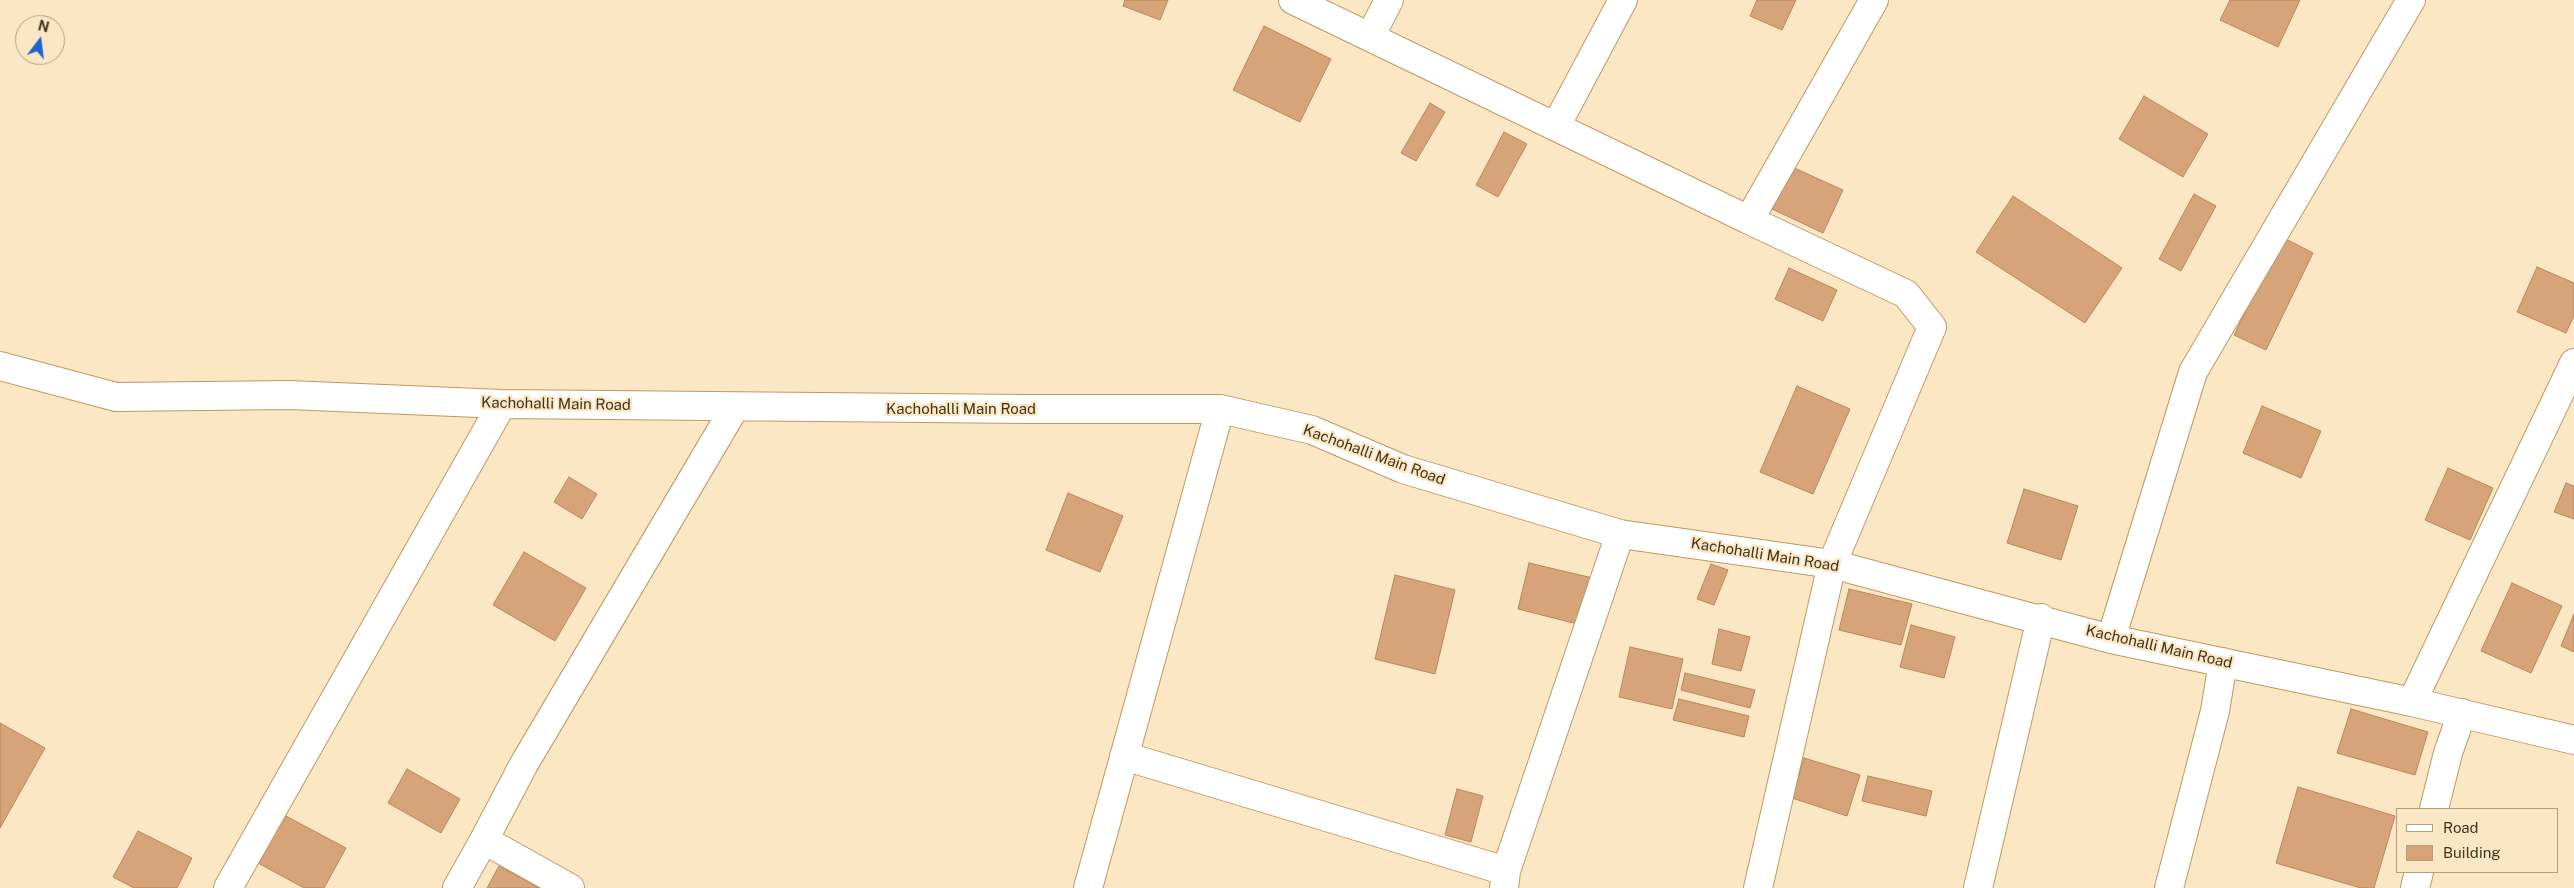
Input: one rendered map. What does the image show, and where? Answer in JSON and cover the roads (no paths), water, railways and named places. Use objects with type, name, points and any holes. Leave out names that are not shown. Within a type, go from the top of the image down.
[{"type":"street","points":[[1293,0],[1906,294],[1932,327],[1832,564],[1758,888]]},
{"type":"street","points":[[1370,37],[1389,0]]},
{"type":"street","points":[[1556,126],[1623,0]]},
{"type":"street","points":[[1749,220],[1874,0]]},
{"type":"street","points":[[2111,639],[2193,372],[2406,1]]},
{"type":"street","points":[[2412,702],[2574,363]]},
{"type":"street","name":"Kachohalli Main Road","points":[[0,366],[116,397],[289,395],[502,404],[1220,409],[1312,430],[1403,469],[1620,534],[1832,564],[2040,618],[2111,639],[2412,702],[2574,740]]},
{"type":"street","points":[[228,888],[502,404]]},
{"type":"street","points":[[456,888],[524,764],[735,407]]},
{"type":"street","points":[[1088,888],[1220,409]]},
{"type":"street","points":[[1124,756],[1505,880],[1620,534]]},
{"type":"street","points":[[1978,888],[2040,618]]},
{"type":"street","points":[[2169,888],[2215,711],[2223,662]]},
{"type":"street","points":[[2434,808],[2448,753],[2462,714]]},
{"type":"street","points":[[484,840],[570,888]]},
{"type":"street","points":[[2415,888],[2419,873]]}]
